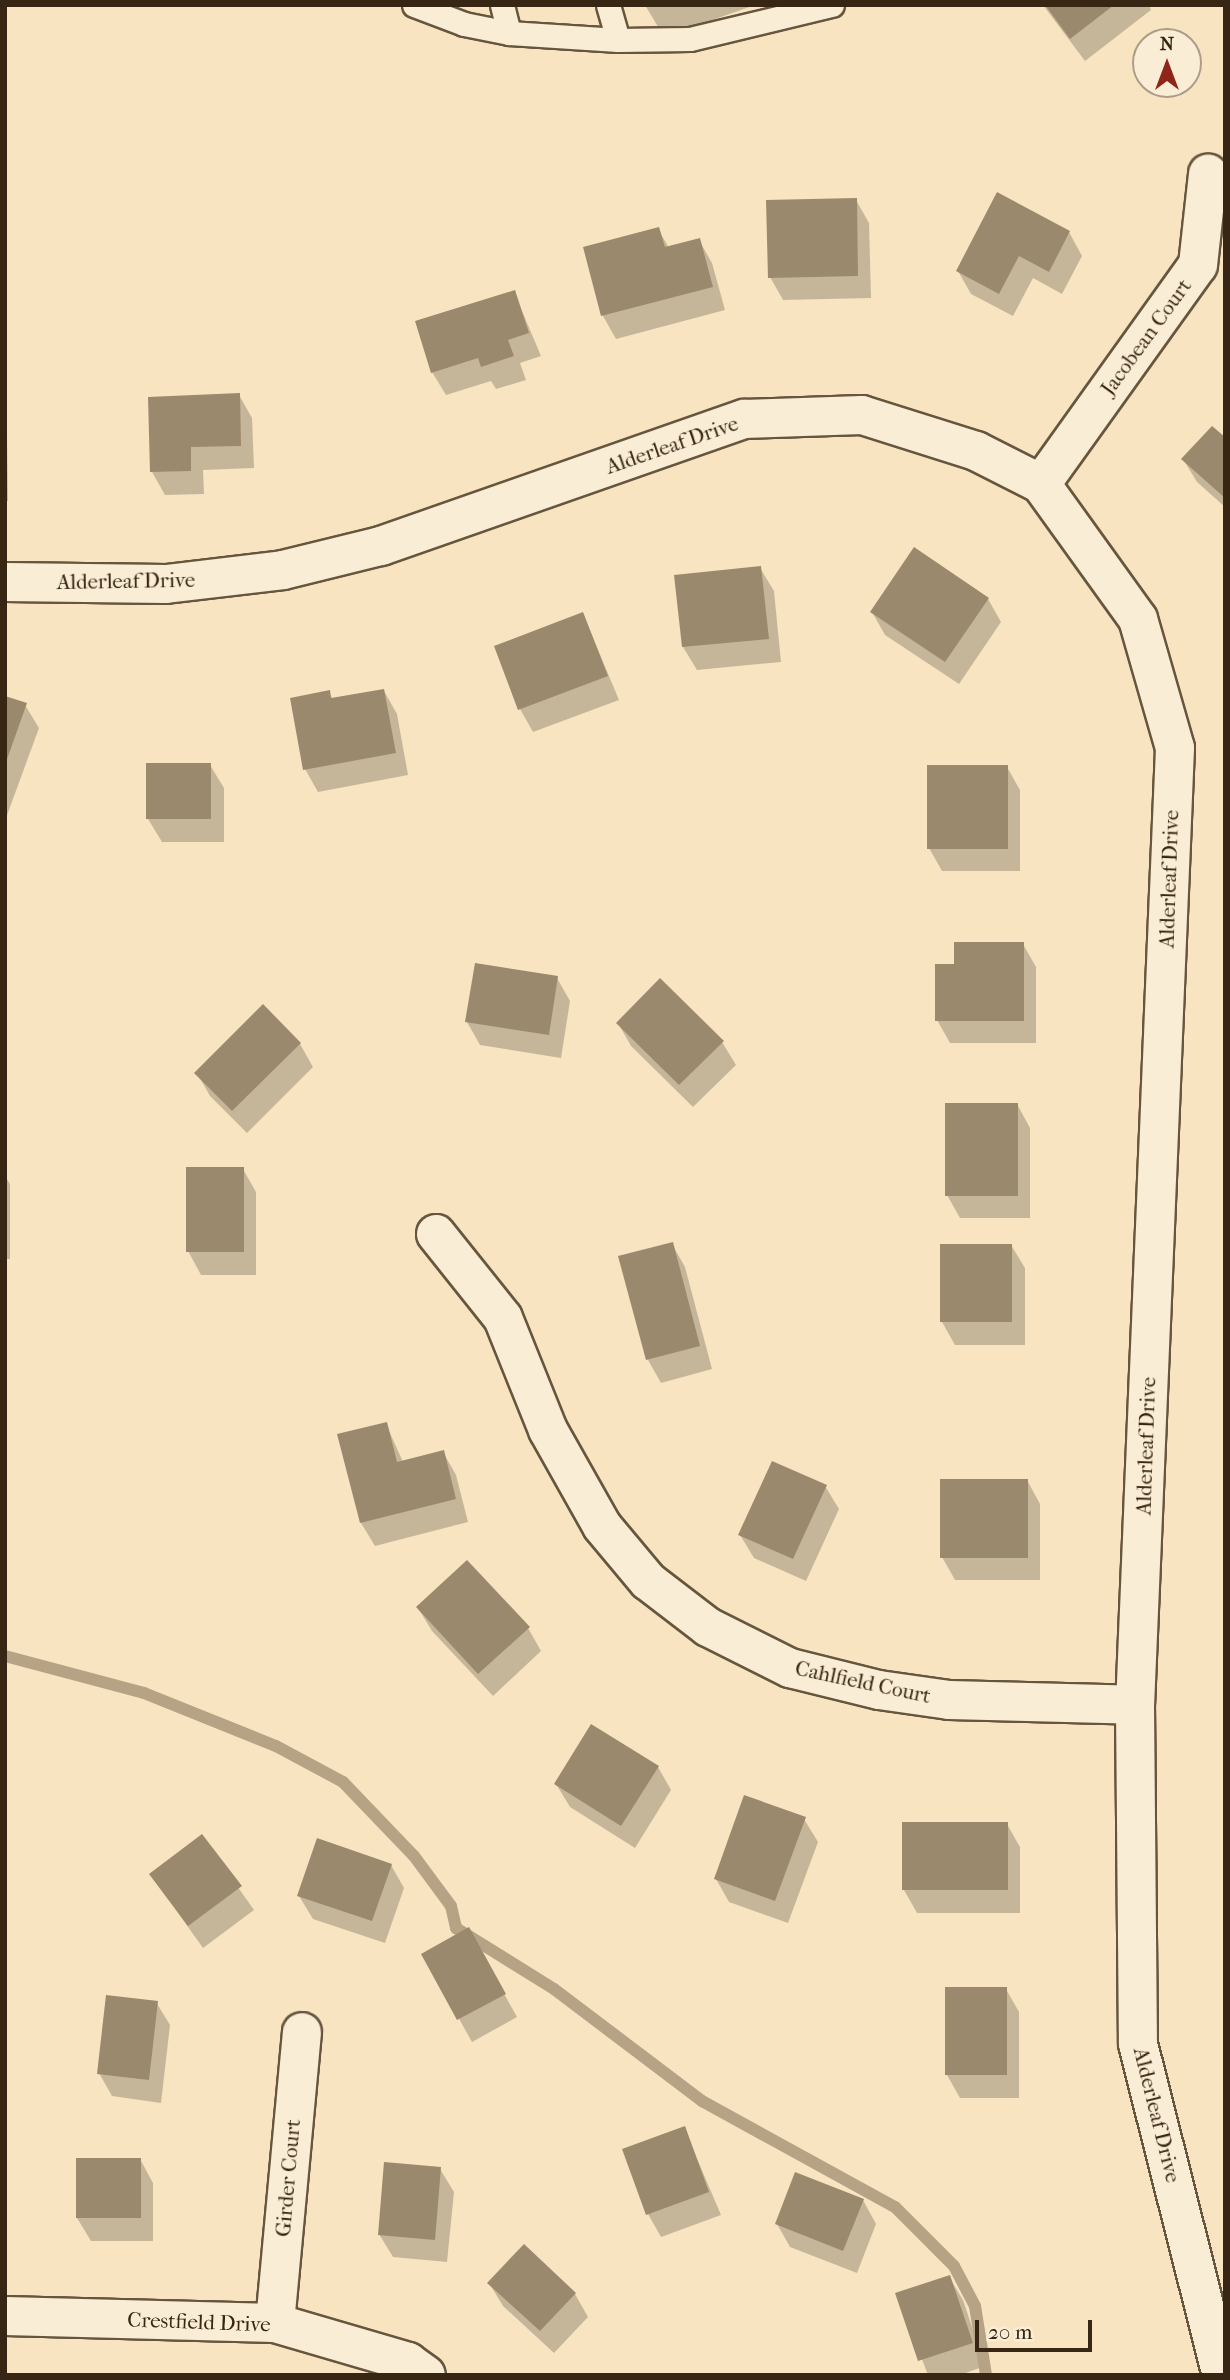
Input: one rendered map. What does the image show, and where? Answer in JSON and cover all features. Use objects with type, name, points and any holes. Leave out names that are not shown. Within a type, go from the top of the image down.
[{"type":"street","name":"Jacobean Court","points":[[1041,484],[1198,265],[1208,174]]},
{"type":"street","name":"Alderleaf Drive","points":[[5,582],[166,584],[283,570],[381,546],[744,419],[862,415],[976,451],[1041,484],[1138,619],[1175,748],[1135,1705],[1138,2044],[1222,2375]]},
{"type":"street","name":"Cahlfield Court","points":[[436,1234],[503,1318],[548,1430],[602,1527],[648,1581],[708,1627],[790,1668],[879,1690],[949,1700],[1135,1705]]},
{"type":"street","name":"Girder Court","points":[[275,2323],[302,2032]]},
{"type":"street","name":"Crestfield Drive","points":[[5,2316],[275,2323],[408,2362],[426,2375]]},
{"type":"lane","points":[[414,5],[464,24],[509,33],[618,40],[691,39],[832,5]]},
{"type":"lane","points":[[502,5],[509,33]]},
{"type":"lane","points":[[608,5],[618,40]]},
{"type":"building","points":[[1045,5],[1114,5],[1070,39]]},
{"type":"building","points":[[997,192],[1070,231],[1049,272],[1019,256],[999,294],[956,271]]},
{"type":"building","points":[[857,198],[858,276],[768,278],[766,200]]},
{"type":"building","points":[[659,227],[665,247],[700,238],[713,287],[601,316],[583,247]]},
{"type":"building","points":[[515,290],[529,333],[508,340],[514,356],[481,367],[478,358],[431,373],[415,321]]},
{"type":"building","points":[[240,393],[241,446],[191,447],[191,471],[150,472],[148,397]]},
{"type":"building","points":[[1212,426],[1225,437],[1225,498],[1181,459]]},
{"type":"building","points":[[914,547],[989,598],[945,662],[870,612]]},
{"type":"building","points":[[761,566],[769,639],[682,647],[674,575]]},
{"type":"building","points":[[583,612],[608,676],[518,710],[494,646]]},
{"type":"building","points":[[384,689],[396,753],[303,770],[290,698],[330,690],[331,698]]},
{"type":"building","points":[[5,696],[27,703],[6,762],[5,762]]},
{"type":"building","points":[[146,763],[211,763],[211,819],[146,819]]},
{"type":"building","points":[[927,765],[1008,765],[1008,849],[927,849]]},
{"type":"building","points":[[954,942],[1024,942],[1024,1021],[935,1021],[935,964],[954,964]]},
{"type":"building","points":[[475,963],[558,976],[549,1035],[465,1022]]},
{"type":"building","points":[[660,978],[724,1041],[679,1085],[616,1023]]},
{"type":"building","points":[[263,1004],[301,1043],[232,1111],[194,1073]]},
{"type":"building","points":[[945,1103],[1018,1103],[1018,1196],[945,1196]]},
{"type":"building","points":[[186,1167],[244,1167],[244,1252],[186,1252]]},
{"type":"building","points":[[673,1242],[700,1346],[646,1360],[618,1256]]},
{"type":"building","points":[[940,1244],[1012,1244],[1012,1322],[940,1322]]},
{"type":"building","points":[[387,1422],[397,1462],[444,1450],[456,1499],[360,1523],[337,1434]]},
{"type":"building","points":[[772,1461],[827,1485],[793,1559],[738,1535]]},
{"type":"building","points":[[940,1479],[1028,1479],[1028,1558],[940,1558]]},
{"type":"building","points":[[467,1560],[530,1627],[478,1674],[416,1607]]},
{"type":"building","points":[[591,1724],[659,1766],[621,1826],[554,1784]]},
{"type":"building","points":[[744,1795],[806,1817],[775,1901],[714,1879]]},
{"type":"building","points":[[902,1822],[1008,1822],[1008,1890],[902,1890]]},
{"type":"building","points":[[202,1834],[242,1886],[188,1926],[149,1874]]},
{"type":"building","points":[[317,1838],[392,1864],[372,1921],[297,1896]]},
{"type":"building","points":[[469,1927],[506,1994],[457,2020],[421,1954]]},
{"type":"building","points":[[945,1987],[1007,1987],[1007,2075],[945,2075]]},
{"type":"building","points":[[106,1995],[158,2001],[149,2080],[97,2074]]},
{"type":"building","points":[[685,2126],[709,2192],[646,2215],[622,2149]]},
{"type":"building","points":[[76,2158],[141,2158],[141,2218],[76,2218]]},
{"type":"building","points":[[384,2162],[441,2167],[435,2240],[378,2235]]},
{"type":"building","points":[[795,2172],[864,2199],[843,2251],[775,2224]]},
{"type":"building","points":[[524,2244],[576,2293],[540,2331],[487,2283]]},
{"type":"building","points":[[950,2275],[973,2343],[918,2361],[895,2293]]},
{"type":"waterway","points":[[5,1656],[144,1693],[276,1746],[343,1782],[414,1856],[451,1906],[456,1928],[554,1989],[702,2101],[895,2207],[954,2266],[975,2306],[986,2375]]}]
